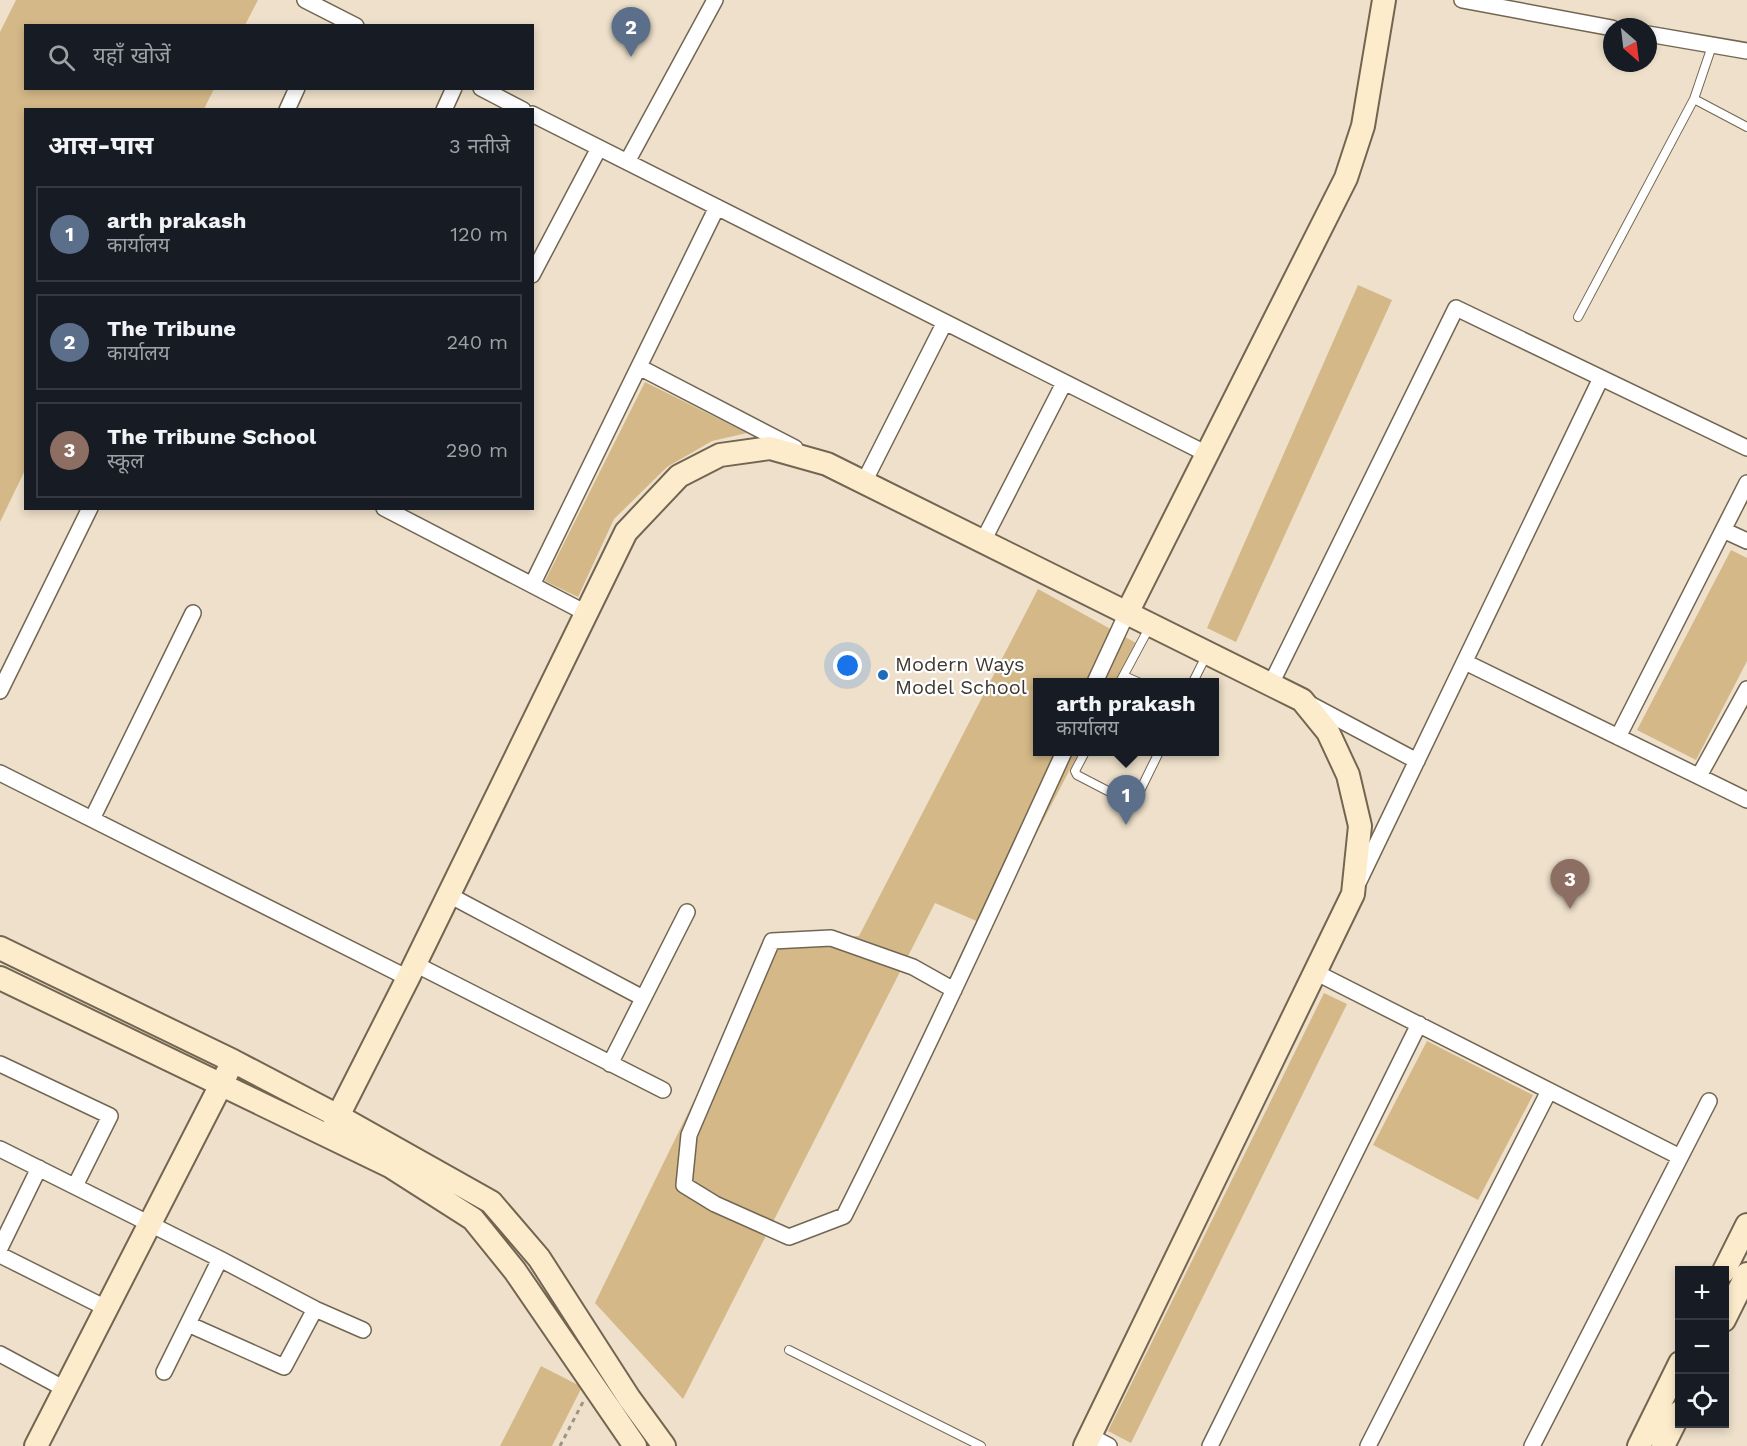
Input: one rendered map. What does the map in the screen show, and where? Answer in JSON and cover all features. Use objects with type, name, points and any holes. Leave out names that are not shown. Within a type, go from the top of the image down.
[{"type":"street","points":[[305,0],[331,20],[348,24]]},
{"type":"street","points":[[627,162],[715,0]]},
{"type":"street","points":[[1097,678],[1127,613],[1346,178],[1364,126],[1384,0]]},
{"type":"street","points":[[1462,0],[1603,26]]},
{"type":"street","points":[[1657,36],[1747,51]]},
{"type":"street","points":[[288,108],[296,90]]},
{"type":"street","points":[[445,108],[453,90]]},
{"type":"street","points":[[485,90],[519,108]]},
{"type":"street","points":[[534,115],[1207,454]]},
{"type":"street","points":[[534,272],[599,148]]},
{"type":"street","points":[[532,585],[717,207]]},
{"type":"street","points":[[1271,684],[1456,308],[1747,448]]},
{"type":"street","points":[[864,482],[945,322]]},
{"type":"street","points":[[639,367],[828,464],[1271,684],[1417,760]]},
{"type":"street","points":[[1095,1443],[1316,972],[1600,378]]},
{"type":"street","points":[[983,541],[1065,383]]},
{"type":"street","points":[[330,1137],[338,1116],[626,532],[679,476],[720,455],[770,448],[828,464]]},
{"type":"street","points":[[1618,737],[1747,483]]},
{"type":"street","points":[[0,691],[89,510]]},
{"type":"street","points":[[392,510],[409,514],[532,585],[586,613]]},
{"type":"street","points":[[1723,530],[1747,541]]},
{"type":"street","points":[[93,819],[193,613]]},
{"type":"street","points":[[1465,662],[1747,800]]},
{"type":"street","points":[[1699,776],[1747,689]]},
{"type":"street","points":[[1302,700],[1328,732],[1348,775],[1360,826],[1353,894]]},
{"type":"street","points":[[954,990],[914,967],[831,938],[772,941],[688,1135],[684,1185],[715,1204],[789,1237],[844,1216],[894,1118],[954,990],[1062,756]]},
{"type":"street","points":[[0,773],[663,1090]]},
{"type":"street","points":[[448,895],[643,998]]},
{"type":"street","points":[[610,1064],[687,912]]},
{"type":"street","points":[[0,948],[232,1061],[338,1116],[491,1202],[539,1258],[629,1398],[664,1446]]},
{"type":"street","points":[[1316,972],[1680,1158]]},
{"type":"street","points":[[0,978],[390,1166],[473,1219],[515,1270],[635,1446]]},
{"type":"street","points":[[1210,1446],[1419,1024]]},
{"type":"street","points":[[36,1446],[232,1061]]},
{"type":"street","points":[[0,1064],[110,1116],[75,1186]]},
{"type":"street","points":[[1368,1446],[1549,1091]]},
{"type":"street","points":[[1532,1446],[1709,1101]]},
{"type":"street","points":[[0,1149],[220,1258],[315,1309],[363,1330]]},
{"type":"street","points":[[0,1248],[39,1168]]},
{"type":"street","points":[[1727,1266],[1747,1225]]},
{"type":"street","points":[[0,1255],[106,1308]]},
{"type":"street","points":[[164,1372],[220,1258]]},
{"type":"street","points":[[1729,1312],[1747,1274]]},
{"type":"street","points":[[188,1324],[284,1367],[315,1309]]},
{"type":"street","points":[[0,1354],[65,1389]]},
{"type":"street","points":[[1639,1446],[1675,1373]]},
{"type":"street","points":[[1663,1446],[1675,1422]]},
{"type":"lane","points":[[1578,317],[1694,99],[1712,46]]},
{"type":"lane","points":[[1694,99],[1747,127]]},
{"type":"lane","points":[[1123,678],[1150,624]]},
{"type":"lane","points":[[1195,678],[1208,653]]},
{"type":"lane","points":[[1082,756],[1075,771],[1077,775],[1131,803],[1135,801],[1157,756]]},
{"type":"lane","points":[[789,1350],[981,1446]]},
{"type":"path","points":[[560,1446],[592,1385]]},
{"type":"shaded area","points":[[16,0],[258,0],[246,24],[24,24],[24,90],[214,90],[204,108],[24,108],[24,472],[0,522],[0,32]]},
{"type":"shaded area","points":[[1358,285],[1392,300],[1236,642],[1207,628]]},
{"type":"shaded area","points":[[645,382],[747,433],[712,441],[667,467],[614,519],[578,597],[545,581]]},
{"type":"shaded area","points":[[1731,550],[1747,558],[1747,661],[1696,760],[1637,730]]},
{"type":"shaded area","points":[[1038,589],[1136,643],[1117,678],[1033,678],[1033,756],[1077,756],[988,926],[935,903],[683,1399],[595,1303],[772,941],[859,936]]},
{"type":"shaded area","points":[[1324,993],[1347,1004],[1131,1443],[1108,1431]]},
{"type":"shaded area","points":[[1427,1041],[1533,1095],[1478,1200],[1373,1145]]},
{"type":"shaded area","points":[[541,1366],[582,1387],[552,1446],[500,1446]]},
{"type":"place","name":"The Tribune","points":[[631,57]]},
{"type":"place","name":"Modern Ways Model School","points":[[883,675]]},
{"type":"place","name":"arth prakash","points":[[1126,825]]},
{"type":"place","name":"The Tribune School","points":[[1570,909]]}]
